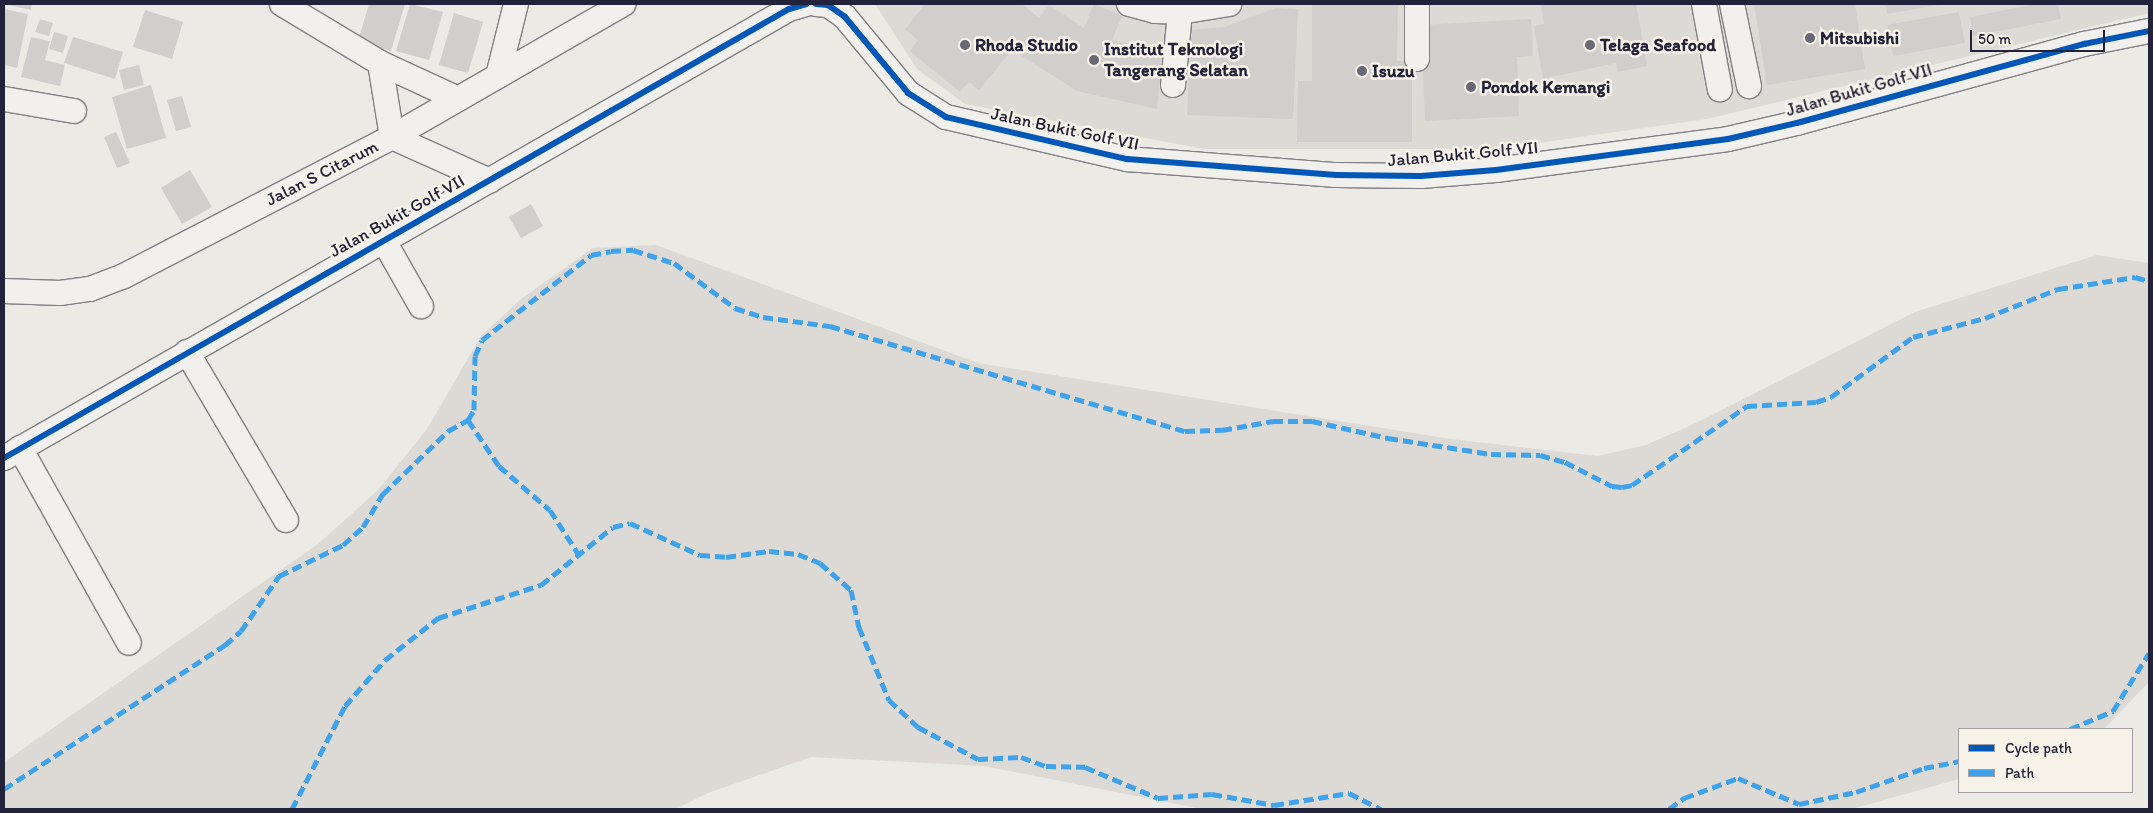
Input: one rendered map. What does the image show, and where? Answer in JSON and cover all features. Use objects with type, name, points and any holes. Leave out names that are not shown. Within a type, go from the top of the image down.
[{"type":"street","points":[[282,4],[380,63],[458,99]]},
{"type":"street","points":[[498,76],[516,4]]},
{"type":"street","name":"Jalan S Citarum","points":[[4,291],[60,293],[90,289],[124,276],[392,137],[623,4]]},
{"type":"street","name":"Jalan Bukit Golf VII","points":[[12,453],[789,9],[806,4]]},
{"type":"street","name":"Jalan Bukit Golf VII","points":[[816,4],[828,5],[845,18],[908,93],[946,117],[1127,159],[1336,175],[1421,176],[1496,170],[1709,142],[1798,124],[2084,44],[2149,32]]},
{"type":"street","points":[[1129,4],[1155,11],[1180,12],[1230,4]]},
{"type":"street","points":[[1417,4],[1418,59]]},
{"type":"street","points":[[1704,4],[1720,90]]},
{"type":"street","points":[[1732,4],[1749,86]]},
{"type":"street","points":[[1173,85],[1180,12]]},
{"type":"street","points":[[380,63],[392,137],[490,181]]},
{"type":"street","points":[[4,100],[74,111]]},
{"type":"street","points":[[384,241],[421,306]]},
{"type":"street","points":[[187,352],[286,520]]},
{"type":"street","points":[[12,453],[129,642]]},
{"type":"shaded area","points":[[875,4],[2149,4],[2149,13],[1707,119],[1496,149],[1204,149],[965,104],[917,69]]},
{"type":"shaded area","points":[[656,245],[978,363],[1451,439],[1598,456],[1646,445],[1698,422],[1915,312],[2097,255],[2149,263],[2149,682],[2105,728],[1958,728],[1958,779],[1852,809],[1202,809],[984,766],[811,757],[708,793],[676,809],[4,809],[4,762],[318,544],[378,490],[427,429],[481,336],[521,299],[593,248]]},
{"type":"building","points":[[4,4],[32,4],[31,10]]},
{"type":"building","points":[[369,4],[405,4],[391,51],[358,41]]},
{"type":"building","points":[[410,4],[443,12],[429,60],[396,51]]},
{"type":"building","points":[[925,4],[1022,4],[1039,18],[1049,5],[1084,28],[1094,4],[1122,16],[1112,40],[1163,51],[1157,109],[1077,91],[1012,50],[979,90],[969,82],[960,92],[910,51],[918,40],[905,29]]},
{"type":"building","name":"Isuzu","points":[[1312,4],[1398,4],[1397,61],[1412,61],[1412,142],[1297,142],[1298,81],[1312,81]]},
{"type":"building","name":"Telaga Seafood","points":[[1541,4],[1636,4],[1647,66],[1618,72],[1616,63],[1543,79],[1534,26],[1544,24]]},
{"type":"building","name":"Mitsubishi","points":[[1754,4],[1855,4],[1865,69],[1767,85]]},
{"type":"building","points":[[1885,4],[1938,4],[1939,5],[1887,14]]},
{"type":"building","points":[[2035,4],[2058,4],[2061,19],[1973,36],[1970,17]]},
{"type":"building","points":[[1275,8],[1298,9],[1293,119],[1187,115],[1191,30],[1225,27]]},
{"type":"building","points":[[4,9],[28,14],[17,68],[4,65]]},
{"type":"building","points":[[145,10],[183,22],[172,59],[133,47]]},
{"type":"building","points":[[1959,12],[1965,43],[1893,56],[1887,25]]},
{"type":"building","points":[[454,13],[483,22],[468,73],[439,65]]},
{"type":"building","points":[[40,19],[53,23],[49,36],[35,32]]},
{"type":"building","name":"Pondok Kemangi","points":[[1531,19],[1533,56],[1517,57],[1519,116],[1425,121],[1421,25]]},
{"type":"building","points":[[54,32],[68,36],[63,53],[49,49]]},
{"type":"building","points":[[31,37],[50,41],[45,60],[65,65],[60,86],[21,77]]},
{"type":"building","points":[[73,37],[123,52],[115,79],[64,63]]},
{"type":"building","points":[[139,65],[144,85],[124,90],[119,70]]},
{"type":"building","points":[[151,85],[166,138],[127,149],[112,97]]},
{"type":"building","points":[[182,96],[191,127],[176,131],[167,100]]},
{"type":"building","points":[[116,132],[130,163],[117,168],[104,137]]},
{"type":"building","points":[[190,170],[212,207],[182,224],[161,188]]},
{"type":"building","points":[[531,204],[543,226],[521,238],[509,217]]},
{"type":"marked path","points":[[4,789],[225,645],[241,631],[279,576],[343,545],[363,527],[383,494],[448,431],[468,420],[474,410],[475,356],[482,340],[591,255],[611,251],[633,250],[674,263],[735,308],[763,317],[830,326],[1185,431],[1222,430],[1273,421],[1312,421],[1388,438],[1491,454],[1540,455],[1565,462],[1612,486],[1622,487],[1632,485],[1747,406],[1816,402],[1831,397],[1913,337],[1985,318],[2058,289],[2135,277],[2149,281]]},
{"type":"marked path","points":[[468,420],[499,466],[550,510],[579,555]]},
{"type":"marked path","points":[[292,809],[345,706],[385,660],[438,618],[541,585],[613,527],[630,523],[700,555],[726,557],[769,551],[798,554],[820,563],[851,590],[859,627],[889,700],[918,727],[978,759],[1021,757],[1046,766],[1085,767],[1158,798],[1212,794],[1274,805],[1349,793],[1381,809]]},
{"type":"marked path","points":[[2072,728],[2113,711],[2149,653]]},
{"type":"marked path","points":[[1669,809],[1684,798],[1738,778],[1799,804],[1856,792],[1924,768],[1958,761]]},
{"type":"cycle path","points":[[4,458],[789,9],[806,4]]},
{"type":"cycle path","points":[[816,4],[828,5],[845,17],[908,93],[946,117],[1127,159],[1336,175],[1421,176],[1496,170],[1728,139],[1797,123],[2084,44],[2149,31]]},
{"type":"place","name":"Mitsubishi","points":[[1810,38]]},
{"type":"place","name":"Rhoda Studio","points":[[965,45]]},
{"type":"place","name":"Telaga Seafood","points":[[1590,45]]},
{"type":"place","name":"Institut Teknologi Tangerang Selatan","points":[[1094,60]]},
{"type":"place","name":"Isuzu","points":[[1362,71]]},
{"type":"place","name":"Pondok Kemangi","points":[[1471,87]]}]
